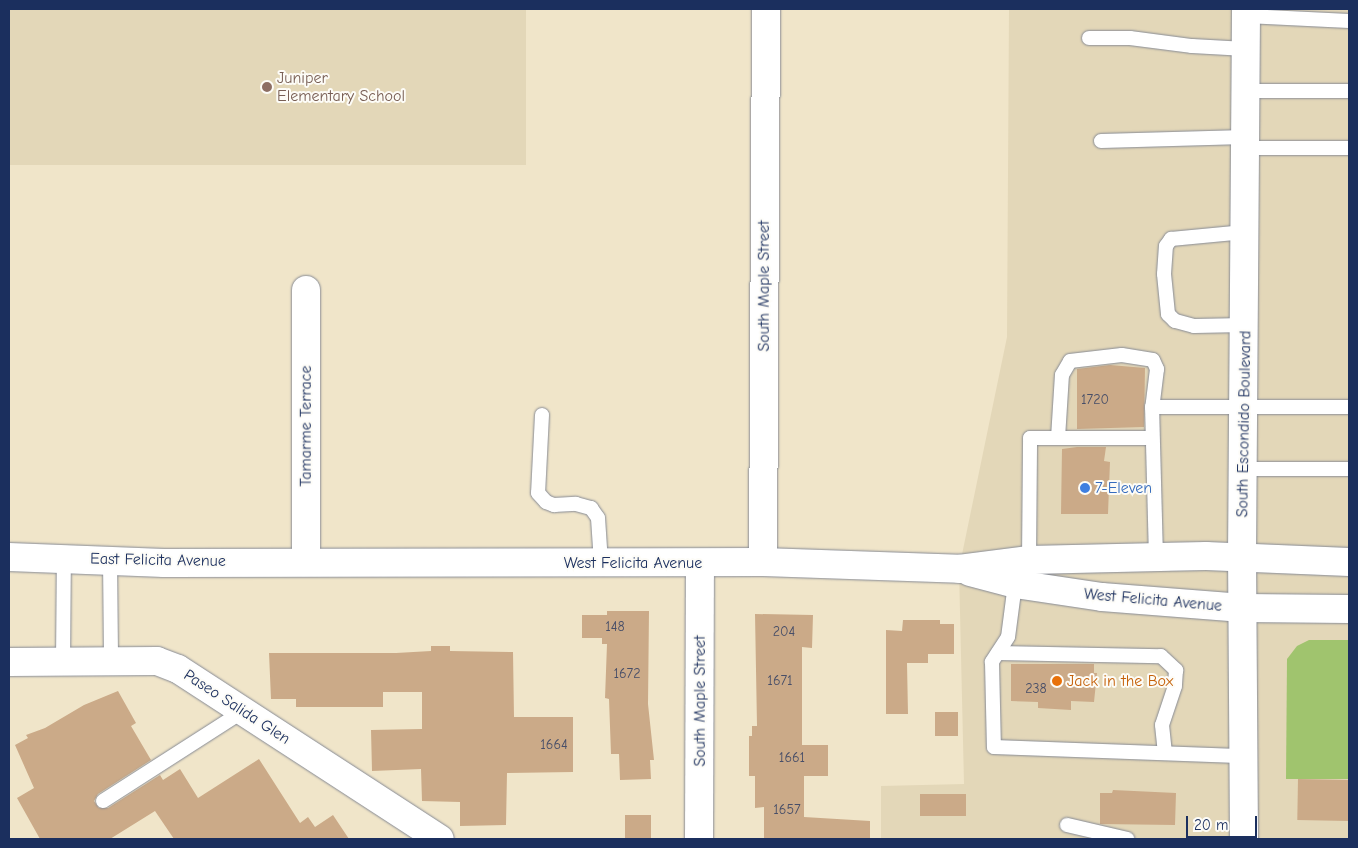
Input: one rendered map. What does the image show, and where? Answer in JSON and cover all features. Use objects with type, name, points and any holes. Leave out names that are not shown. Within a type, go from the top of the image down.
[{"type":"main road","name":"South Maple Street","points":[[763,562],[766,9]]},
{"type":"main road","name":"South Escondido Boulevard","points":[[1244,839],[1245,756],[1242,558],[1245,469],[1246,12]]},
{"type":"main road","name":"Tamarme Terrace","points":[[306,290],[306,561]]},
{"type":"main road","name":"East Felicita Avenue","points":[[9,557],[64,557],[110,560],[306,561]]},
{"type":"main road","name":"West Felicita Avenue","points":[[306,561],[763,562],[959,569],[1030,560],[1242,558],[1349,562]]},
{"type":"main road","name":"South Maple Street","points":[[699,839],[700,563]]},
{"type":"main road","name":"West Felicita Avenue","points":[[959,569],[1015,584],[1102,597],[1243,608],[1349,609]]},
{"type":"main road","name":"Paseo Salida Glen","points":[[9,662],[157,661],[178,669],[440,839]]},
{"type":"lane","points":[[1246,12],[1349,20]]},
{"type":"lane","points":[[1089,38],[1130,38],[1192,46],[1246,49]]},
{"type":"lane","points":[[1246,92],[1349,91]]},
{"type":"lane","points":[[1101,141],[1245,143],[1349,148]]},
{"type":"lane","points":[[1245,232],[1171,238],[1166,246],[1164,274],[1168,314],[1175,321],[1194,326],[1245,325]]},
{"type":"lane","points":[[1058,438],[1062,375],[1070,361],[1122,355],[1153,360],[1157,369],[1152,406],[1151,438],[1156,558]]},
{"type":"lane","points":[[1152,406],[1349,407]]},
{"type":"lane","points":[[542,415],[538,492],[546,502],[554,505],[576,504],[591,508],[598,518],[601,563]]},
{"type":"lane","points":[[1030,560],[1030,438],[1151,438]]},
{"type":"lane","points":[[1245,469],[1349,469]]},
{"type":"lane","points":[[64,557],[64,662]]},
{"type":"lane","points":[[110,560],[111,661]]},
{"type":"lane","points":[[1015,584],[1008,636],[992,662],[994,747],[1245,756]]},
{"type":"lane","points":[[998,653],[1161,656],[1176,670],[1174,686],[1162,725],[1165,754]]},
{"type":"lane","points":[[104,801],[243,711]]},
{"type":"lane","points":[[1067,825],[1127,839]]},
{"type":"shaded area","name":"Juniper Elementary School","points":[[9,9],[526,9],[526,165],[9,165]]},
{"type":"shaded area","points":[[1009,9],[1349,9],[1349,839],[881,839],[881,786],[964,784],[959,569],[1007,337]]},
{"type":"green space","points":[[1309,640],[1349,640],[1349,779],[1286,779],[1287,659],[1297,646]]},
{"type":"building","points":[[1110,365],[1145,368],[1144,427],[1077,429],[1077,369]]},
{"type":"building","name":"7-Eleven","points":[[1106,447],[1104,461],[1110,462],[1108,514],[1061,514],[1062,449]]},
{"type":"building","points":[[607,611],[649,611],[648,704],[654,760],[650,760],[651,779],[620,780],[619,754],[611,754],[609,699],[605,698],[607,644],[602,644],[602,638],[582,638],[582,615],[607,615]]},
{"type":"building","points":[[755,614],[813,615],[812,648],[802,647],[802,745],[828,745],[828,776],[804,776],[804,817],[870,821],[870,839],[764,838],[764,807],[755,808],[755,776],[749,776],[749,736],[752,736],[752,726],[757,726]]},
{"type":"building","points":[[903,620],[940,620],[940,624],[954,624],[954,654],[928,654],[928,663],[907,663],[908,714],[886,714],[886,630],[902,631]]},
{"type":"building","points":[[431,646],[450,646],[450,651],[513,652],[514,717],[573,717],[573,772],[507,773],[506,825],[460,826],[460,802],[422,801],[421,769],[372,771],[371,730],[422,729],[422,692],[383,692],[383,707],[296,707],[296,699],[271,699],[269,653],[396,653],[431,651]]},
{"type":"building","points":[[1011,664],[1094,664],[1094,673],[1097,673],[1094,702],[1071,701],[1071,710],[1038,708],[1038,702],[1011,701]]},
{"type":"building","points":[[118,691],[136,723],[131,726],[151,760],[98,794],[94,801],[99,808],[108,808],[160,775],[163,780],[180,769],[198,798],[259,759],[300,823],[308,817],[315,827],[333,815],[349,839],[174,839],[155,811],[110,839],[40,839],[17,798],[34,788],[15,745],[28,738],[26,735],[45,728],[84,705]]},
{"type":"building","points":[[935,712],[958,712],[958,736],[935,736]]},
{"type":"building","points":[[1298,779],[1349,780],[1348,821],[1297,820]]},
{"type":"building","points":[[1113,790],[1176,793],[1175,825],[1100,824],[1100,793],[1112,793]]},
{"type":"building","points":[[920,794],[966,794],[966,816],[920,816]]},
{"type":"building","points":[[625,815],[651,815],[651,839],[625,839]]},
{"type":"place","name":"Juniper Elementary School","points":[[267,87]]},
{"type":"place","name":"7-Eleven","points":[[1085,488]]},
{"type":"place","name":"Jack in the Box","points":[[1057,681]]}]
